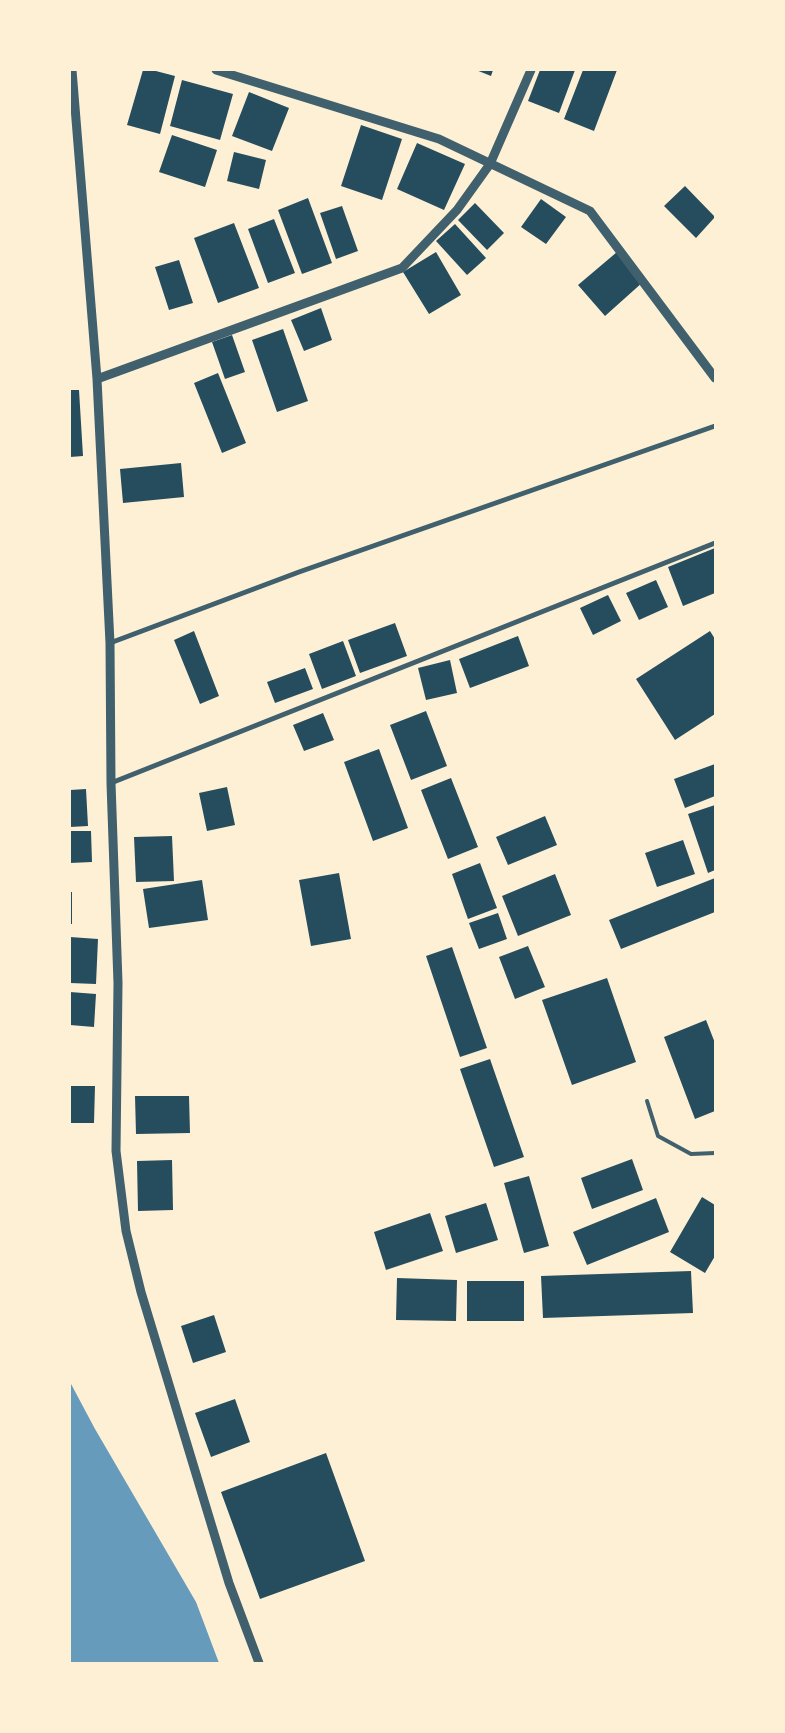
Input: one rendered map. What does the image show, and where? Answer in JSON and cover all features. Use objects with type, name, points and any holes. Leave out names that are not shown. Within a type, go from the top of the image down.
[{"type":"street","points":[[72,70],[96,379],[110,643],[118,983],[116,1151],[126,1231],[141,1292],[230,1583],[259,1663]]},
{"type":"street","points":[[216,70],[439,139],[590,210],[715,378]]},
{"type":"street","points":[[96,379],[402,268],[457,210],[490,164],[531,70]]},
{"type":"street","points":[[110,643],[290,576],[715,426]]},
{"type":"street","points":[[112,783],[715,543]]},
{"type":"lane","points":[[647,1101],[658,1136],[691,1154],[715,1153]]},
{"type":"water","points":[[70,1382],[95,1429],[196,1602],[219,1663],[70,1663]]},
{"type":"building","points":[[143,70],[152,70],[175,76],[160,134],[127,125]]},
{"type":"building","points":[[476,70],[493,70],[491,76]]},
{"type":"building","points":[[540,70],[575,70],[559,113],[528,101]]},
{"type":"building","points":[[583,70],[617,70],[594,131],[564,119]]},
{"type":"building","points":[[182,80],[233,94],[220,140],[170,126]]},
{"type":"building","points":[[249,92],[289,108],[272,151],[232,136]]},
{"type":"building","points":[[361,125],[402,139],[382,200],[341,186]]},
{"type":"building","points":[[172,135],[217,150],[205,187],[159,172]]},
{"type":"building","points":[[417,143],[465,164],[444,210],[397,189]]},
{"type":"building","points":[[234,152],[266,160],[259,189],[227,181]]},
{"type":"building","points":[[685,186],[715,217],[696,238],[664,206]]},
{"type":"building","points":[[308,198],[332,263],[302,274],[278,210]]},
{"type":"building","points":[[541,199],[566,217],[546,244],[521,227]]},
{"type":"building","points":[[475,203],[504,233],[487,250],[458,220]]},
{"type":"building","points":[[342,206],[358,251],[336,259],[320,213]]},
{"type":"building","points":[[274,219],[295,273],[268,283],[248,229]]},
{"type":"building","points":[[234,223],[259,288],[218,303],[194,238]]},
{"type":"building","points":[[455,224],[486,258],[467,275],[436,241]]},
{"type":"building","points":[[436,252],[461,295],[429,314],[403,272]]},
{"type":"building","points":[[617,252],[643,282],[605,316],[578,285]]},
{"type":"building","points":[[179,260],[193,303],[169,310],[155,267]]},
{"type":"building","points":[[321,308],[332,340],[304,351],[291,320]]},
{"type":"building","points":[[283,329],[308,401],[277,412],[252,340]]},
{"type":"building","points":[[232,335],[245,372],[225,379],[212,342]]},
{"type":"building","points":[[218,373],[246,443],[222,453],[194,383]]},
{"type":"building","points":[[70,390],[79,390],[83,456],[70,457]]},
{"type":"building","points":[[181,463],[184,497],[123,503],[120,469]]},
{"type":"building","points":[[715,548],[715,593],[683,606],[668,567]]},
{"type":"building","points":[[656,580],[668,607],[639,620],[626,593]]},
{"type":"building","points":[[608,595],[621,621],[593,635],[580,608]]},
{"type":"building","points":[[395,623],[407,656],[360,673],[348,640]]},
{"type":"building","points":[[194,631],[219,696],[200,704],[174,640]]},
{"type":"building","points":[[710,631],[715,639],[715,714],[675,740],[636,679]]},
{"type":"building","points":[[518,636],[529,666],[470,688],[459,659]]},
{"type":"building","points":[[343,641],[356,676],[322,689],[309,654]]},
{"type":"building","points":[[450,660],[457,693],[426,700],[418,668]]},
{"type":"building","points":[[305,668],[313,689],[275,703],[267,682]]},
{"type":"building","points":[[426,711],[447,766],[411,780],[390,725]]},
{"type":"building","points":[[323,713],[334,740],[304,751],[293,725]]},
{"type":"building","points":[[379,749],[408,828],[373,841],[344,762]]},
{"type":"building","points":[[715,764],[715,796],[685,808],[674,779]]},
{"type":"building","points":[[451,778],[478,847],[448,859],[421,790]]},
{"type":"building","points":[[227,787],[235,825],[207,831],[199,793]]},
{"type":"building","points":[[86,789],[88,826],[70,827],[70,790]]},
{"type":"building","points":[[715,805],[715,870],[708,873],[688,814]]},
{"type":"building","points":[[545,816],[557,845],[508,865],[496,837]]},
{"type":"building","points":[[70,831],[91,831],[92,862],[70,863]]},
{"type":"building","points":[[172,836],[174,881],[136,882],[134,837]]},
{"type":"building","points":[[683,840],[695,874],[657,887],[645,853]]},
{"type":"building","points":[[480,863],[497,908],[468,919],[452,874]]},
{"type":"building","points":[[339,873],[351,939],[311,946],[299,880]]},
{"type":"building","points":[[555,874],[571,915],[518,936],[502,896]]},
{"type":"building","points":[[715,878],[715,912],[621,949],[609,920]]},
{"type":"building","points":[[202,880],[208,920],[149,928],[143,889]]},
{"type":"building","points":[[70,892],[72,892],[72,924],[70,924]]},
{"type":"building","points":[[498,913],[507,939],[479,949],[469,923]]},
{"type":"building","points":[[70,937],[98,939],[96,984],[70,983]]},
{"type":"building","points":[[528,946],[545,987],[515,999],[499,957]]},
{"type":"building","points":[[452,947],[487,1048],[460,1057],[426,956]]},
{"type":"building","points":[[607,978],[636,1062],[572,1085],[542,1000]]},
{"type":"building","points":[[70,992],[96,994],[94,1027],[70,1025]]},
{"type":"building","points":[[706,1020],[715,1043],[715,1111],[695,1119],[664,1037]]},
{"type":"building","points":[[490,1059],[524,1157],[494,1167],[460,1069]]},
{"type":"building","points":[[70,1086],[95,1086],[94,1123],[70,1123]]},
{"type":"building","points":[[135,1096],[189,1096],[190,1133],[136,1134]]},
{"type":"building","points":[[632,1159],[643,1190],[592,1209],[581,1178]]},
{"type":"building","points":[[172,1160],[173,1210],[138,1211],[137,1161]]},
{"type":"building","points":[[529,1176],[549,1246],[524,1253],[504,1183]]},
{"type":"building","points":[[702,1197],[715,1205],[715,1256],[705,1273],[670,1252]]},
{"type":"building","points":[[656,1198],[669,1232],[587,1265],[573,1232]]},
{"type":"building","points":[[486,1203],[498,1240],[456,1253],[445,1216]]},
{"type":"building","points":[[430,1213],[443,1251],[386,1270],[374,1232]]},
{"type":"building","points":[[691,1271],[693,1313],[543,1318],[541,1276]]},
{"type":"building","points":[[397,1278],[457,1280],[456,1321],[396,1320]]},
{"type":"building","points":[[467,1281],[524,1281],[524,1321],[467,1321]]},
{"type":"building","points":[[214,1315],[226,1352],[193,1363],[181,1326]]},
{"type":"building","points":[[235,1399],[250,1442],[211,1457],[195,1413]]},
{"type":"building","points":[[326,1453],[365,1561],[260,1599],[221,1492]]}]
